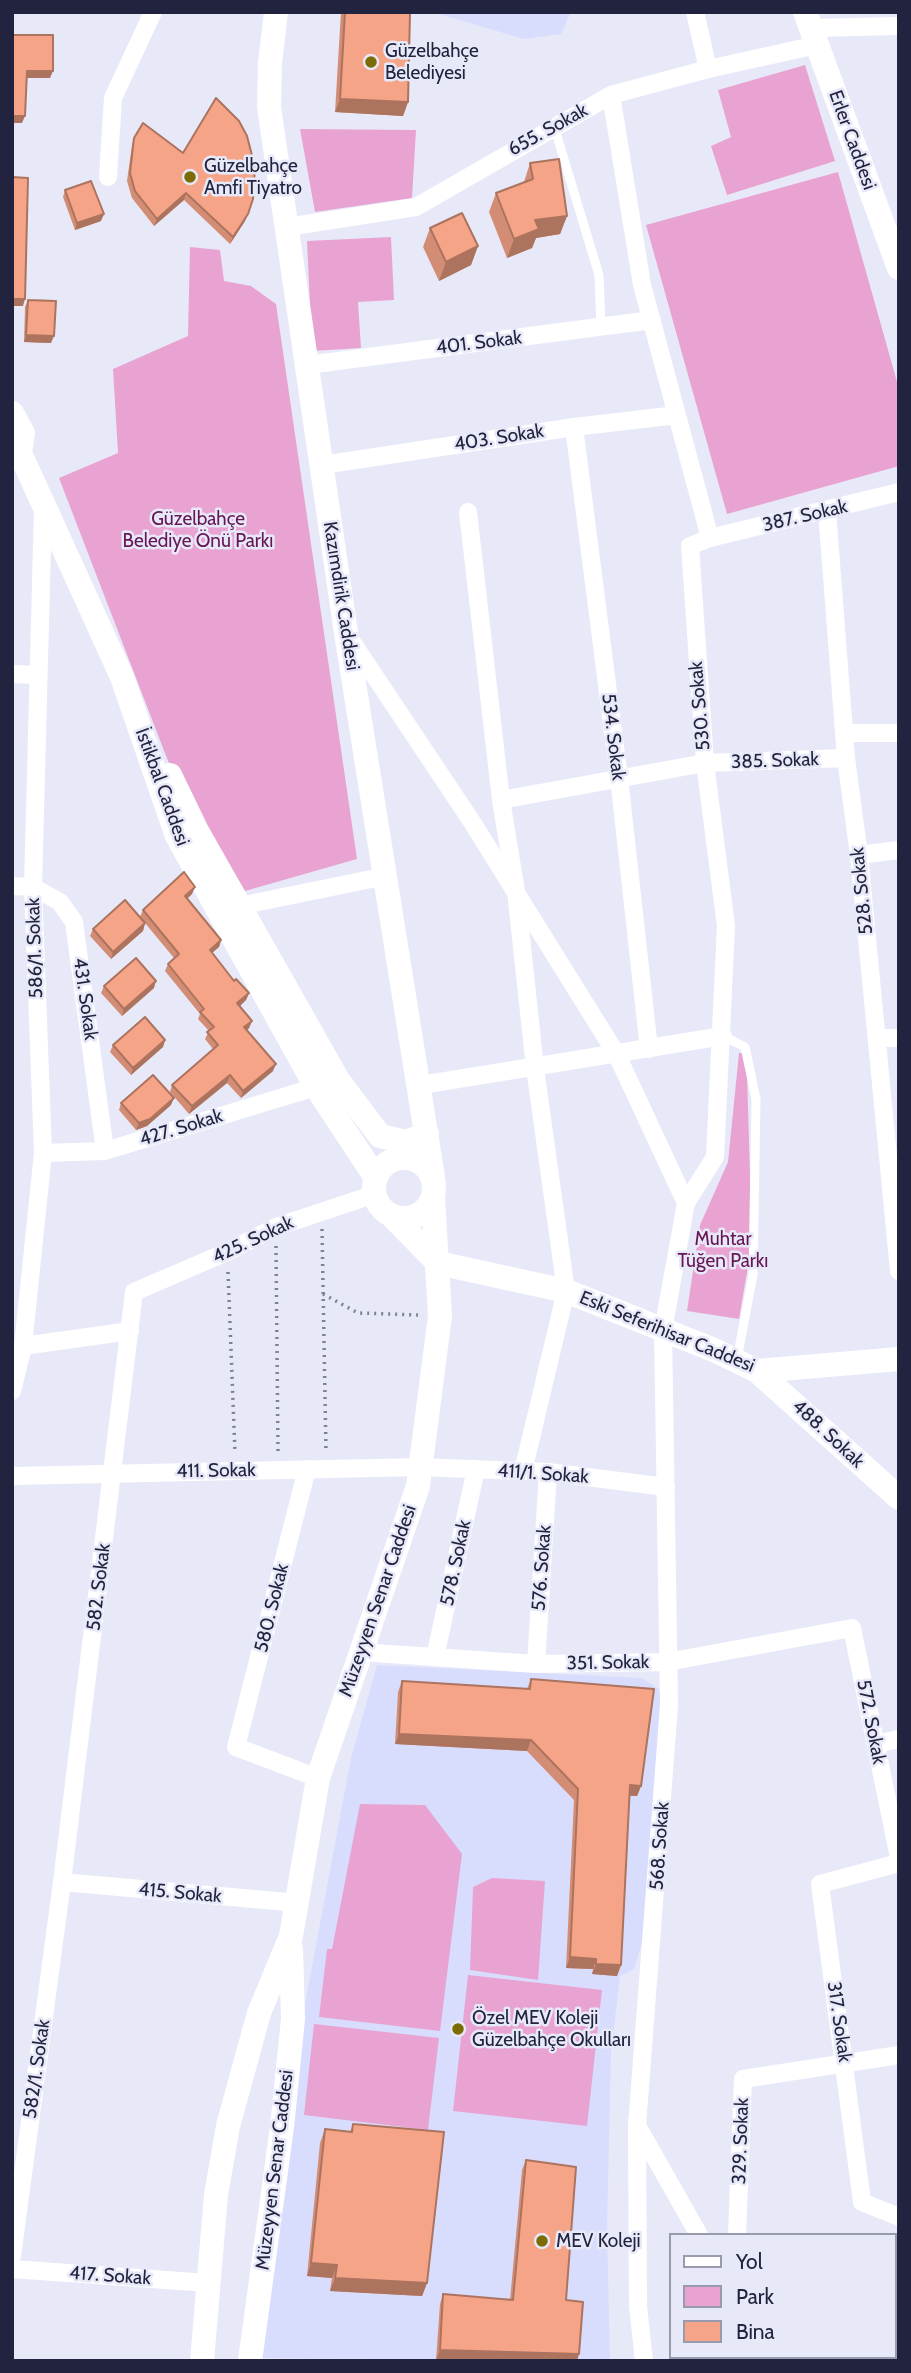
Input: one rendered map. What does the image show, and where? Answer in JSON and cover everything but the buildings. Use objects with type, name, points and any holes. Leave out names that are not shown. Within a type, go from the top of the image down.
[{"type":"main road","name":"Kazımdirik Caddesi","points":[[276,12],[270,63],[269,107],[346,633],[421,1085],[433,1187],[438,1263]]},
{"type":"main road","name":"Erler Caddesi","points":[[811,29],[899,268]]},
{"type":"main road","name":"İstikbal Caddesi","points":[[12,413],[23,433],[16,451],[43,503],[122,677],[177,836],[316,1087],[375,1186]]},
{"type":"main road","points":[[122,677],[197,831],[338,1080],[398,1158]]},
{"type":"main road","points":[[380,1136],[407,1142],[427,1133]]},
{"type":"main road","points":[[393,1216],[412,1217],[429,1206],[433,1187],[420,1162],[398,1158],[386,1164],[375,1186],[378,1203],[438,1263]]},
{"type":"main road","name":"Eski Seferihisar Caddesi","points":[[438,1263],[566,1291],[747,1366],[899,1359]]},
{"type":"main road","name":"Müzeyyen Senar Caddesi","points":[[202,2361],[215,2195],[228,2126],[259,2013],[291,1936],[299,1903],[318,1778],[418,1486],[440,1316],[438,1263]]},
{"type":"main road","name":"488. Sokak","points":[[747,1366],[899,1498]]},
{"type":"main road","name":"Müzeyyen Senar Caddesi","points":[[250,2361],[293,2019],[291,1936]]},
{"type":"street","points":[[108,177],[113,98],[153,12]]},
{"type":"street","points":[[695,12],[708,69]]},
{"type":"street","name":"655. Sokak","points":[[287,227],[416,207],[611,94],[708,69],[811,29],[899,26]]},
{"type":"street","points":[[611,94],[642,285],[710,538]]},
{"type":"street","name":"401. Sokak","points":[[307,365],[652,320]]},
{"type":"street","name":"403. Sokak","points":[[322,465],[574,427],[677,415]]},
{"type":"street","name":"534. Sokak","points":[[574,427],[619,778],[649,1049]]},
{"type":"street","name":"387. Sokak","points":[[710,538],[898,495]]},
{"type":"street","name":"586/1. Sokak","points":[[12,1391],[23,1346],[43,1153],[33,887],[36,675],[43,503]]},
{"type":"street","name":"528. Sokak","points":[[827,511],[846,758],[859,855],[899,1271]]},
{"type":"street","points":[[468,512],[501,800],[516,891],[535,1068],[566,1291],[523,1471]]},
{"type":"street","name":"530. Sokak","points":[[663,1330],[686,1203],[715,1157],[723,1036],[726,926],[705,763],[690,546],[710,538]]},
{"type":"street","points":[[346,633],[516,891],[617,1055],[686,1203]]},
{"type":"street","points":[[12,674],[36,675]]},
{"type":"street","points":[[844,733],[899,733]]},
{"type":"street","name":"385. Sokak","points":[[501,800],[705,763],[846,758]]},
{"type":"street","points":[[859,855],[899,850]]},
{"type":"street","points":[[239,906],[386,876]]},
{"type":"street","points":[[12,887],[33,887]]},
{"type":"street","name":"431. Sokak","points":[[33,887],[60,902],[74,922],[105,1151]]},
{"type":"street","points":[[421,1085],[723,1036]]},
{"type":"street","points":[[877,1038],[899,1038]]},
{"type":"street","name":"427. Sokak","points":[[43,1153],[105,1151],[316,1087]]},
{"type":"street","name":"425. Sokak","points":[[134,1292],[227,1252],[276,1227],[375,1186]]},
{"type":"street","name":"582. Sokak","points":[[62,1882],[134,1292]]},
{"type":"street","name":"568. Sokak","points":[[645,2361],[638,2306],[638,2126],[670,1705],[667,1662],[663,1330]]},
{"type":"street","points":[[23,1346],[130,1331]]},
{"type":"street","name":"411. Sokak","points":[[12,1476],[419,1467]]},
{"type":"street","name":"411/1. Sokak","points":[[419,1467],[548,1472],[666,1487]]},
{"type":"street","name":"580. Sokak","points":[[307,1469],[236,1747],[318,1778]]},
{"type":"street","name":"578. Sokak","points":[[435,1657],[476,1469]]},
{"type":"street","name":"576. Sokak","points":[[536,1664],[548,1472]]},
{"type":"street","name":"351. Sokak","points":[[360,1652],[536,1664],[667,1662],[852,1628]]},
{"type":"street","name":"572. Sokak","points":[[852,1628],[899,1858]]},
{"type":"street","points":[[876,1744],[899,1739]]},
{"type":"street","name":"317. Sokak","points":[[899,1863],[820,1884],[862,2202],[899,2217]]},
{"type":"street","name":"415. Sokak","points":[[62,1882],[299,1903]]},
{"type":"street","name":"582/1. Sokak","points":[[12,2256],[62,1882]]},
{"type":"street","name":"329. Sokak","points":[[737,2233],[743,2079],[899,2054]]},
{"type":"street","points":[[638,2126],[698,2233]]},
{"type":"street","name":"417. Sokak","points":[[12,2269],[208,2283]]},
{"type":"lane","points":[[554,126],[599,275],[601,327]]},
{"type":"lane","points":[[723,1036],[745,1047],[756,1099],[753,1275],[747,1366]]},
{"type":"path","points":[[322,1209],[327,1469]]},
{"type":"path","points":[[276,1227],[278,1470]]},
{"type":"path","points":[[227,1252],[236,1471]]},
{"type":"path","points":[[323,1294],[358,1313],[440,1316]]},
{"type":"shaded area","points":[[432,12],[571,12],[561,34],[524,39]]},
{"type":"shaded area","name":"Özel MEV Koleji Güzelbahçe Okulları","points":[[377,1665],[642,1678],[666,1694],[645,1932],[634,1969],[620,1976],[611,2053],[607,2229],[610,2361],[259,2358],[305,2004],[351,1758]]},
{"type":"green space","points":[[805,65],[835,161],[727,195],[711,146],[731,137],[718,90]]},
{"type":"green space","points":[[300,129],[416,130],[412,198],[315,212]]},
{"type":"green space","points":[[838,172],[899,389],[899,466],[727,514],[646,225]]},
{"type":"green space","points":[[391,237],[394,300],[358,302],[361,348],[312,351],[307,241]]},
{"type":"green space","name":"Güzelbahçe Belediye Önü Parkı","points":[[190,247],[220,250],[224,281],[251,286],[276,304],[357,859],[245,891],[168,761],[59,478],[118,453],[113,369],[188,336]]},
{"type":"green space","name":"Muhtar Tüğen Parkı","points":[[739,1053],[744,1053],[747,1073],[752,1243],[739,1319],[687,1311],[700,1225],[728,1162]]},
{"type":"green space","points":[[360,1804],[425,1805],[462,1854],[440,2031],[319,2017],[327,1949],[332,1949]]},
{"type":"green space","points":[[492,1878],[545,1881],[538,1980],[470,1970],[473,1887]]},
{"type":"green space","points":[[468,1975],[602,1990],[587,2126],[453,2111]]},
{"type":"green space","points":[[314,2024],[439,2038],[428,2130],[304,2115]]},
{"type":"place","name":"Güzelbahçe Belediyesi","points":[[371,62]]},
{"type":"place","name":"Güzelbahçe Amfi Tiyatro","points":[[190,177]]},
{"type":"place","name":"Özel MEV Koleji Güzelbahçe Okulları","points":[[458,2029]]},
{"type":"place","name":"MEV Koleji","points":[[542,2241]]}]
